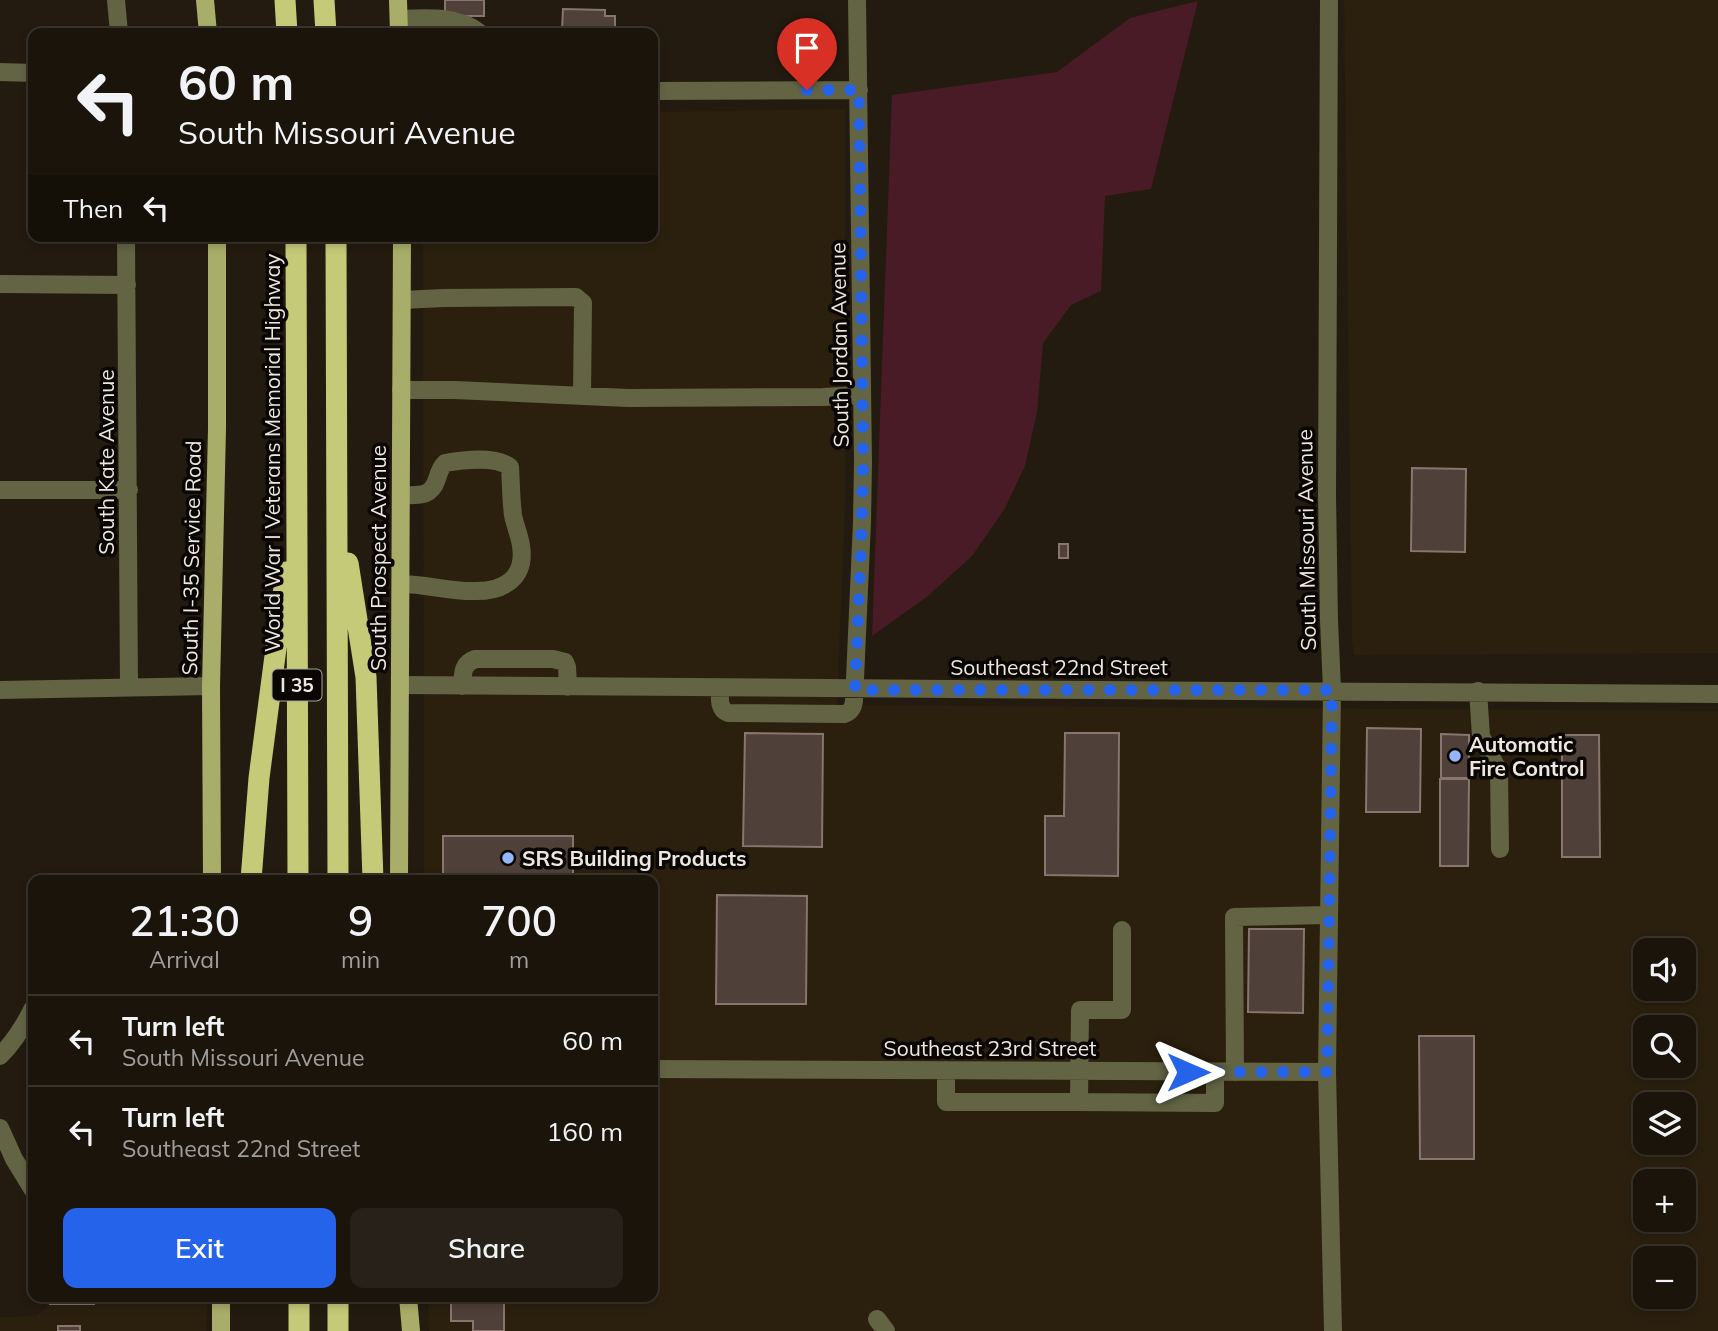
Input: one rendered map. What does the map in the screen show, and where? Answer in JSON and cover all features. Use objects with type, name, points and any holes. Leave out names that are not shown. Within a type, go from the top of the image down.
[{"type":"highway","points":[[285,0],[288,28]]},
{"type":"highway","points":[[324,0],[327,28]]},
{"type":"highway","points":[[329,28],[332,0]]},
{"type":"highway","name":"World War I Veterans Memorial Highway","points":[[296,242],[298,875]]},
{"type":"highway","name":"I 35","points":[[336,242],[338,875]]},
{"type":"highway","points":[[251,875],[259,778],[297,490]]},
{"type":"highway","points":[[338,495],[366,677],[373,875]]},
{"type":"highway","points":[[299,1302],[299,1331]]},
{"type":"highway","points":[[338,1302],[338,1331]]},
{"type":"main road","points":[[205,0],[208,28]]},
{"type":"main road","points":[[398,0],[399,26]]},
{"type":"main road","name":"South I-35 Service Road","points":[[212,875],[211,686],[217,402],[217,242]]},
{"type":"main road","name":"South Prospect Avenue","points":[[399,875],[402,242]]},
{"type":"main road","points":[[221,1302],[221,1331]]},
{"type":"main road","points":[[408,1302],[411,1331]]},
{"type":"street","points":[[116,0],[119,28]]},
{"type":"street","name":"South Jordan Avenue","points":[[855,690],[862,522],[858,0]]},
{"type":"street","name":"South Missouri Avenue","points":[[1329,0],[1327,495],[1332,690],[1327,1072],[1333,1331]]},
{"type":"street","points":[[399,26],[436,18],[469,24],[474,28]]},
{"type":"street","points":[[0,72],[28,73]]},
{"type":"street","points":[[658,91],[859,90]]},
{"type":"street","name":"South Kate Avenue","points":[[126,242],[130,687]]},
{"type":"street","points":[[0,284],[127,285]]},
{"type":"street","points":[[402,300],[576,297],[583,303],[582,396]]},
{"type":"street","points":[[401,390],[656,398],[862,395]]},
{"type":"street","points":[[401,495],[430,492],[444,463],[497,460],[510,467],[513,514],[522,548],[519,569],[512,581],[495,590],[475,591],[401,584]]},
{"type":"street","points":[[0,490],[129,490]]},
{"type":"street","points":[[462,686],[463,668],[471,660],[553,659],[565,662],[568,687]]},
{"type":"street","name":"Southeast 22nd Street","points":[[401,685],[1718,694]]},
{"type":"street","points":[[0,690],[211,686]]},
{"type":"street","points":[[720,688],[721,708],[728,713],[844,714],[853,707],[855,690]]},
{"type":"street","points":[[1478,691],[1481,736],[1499,772],[1500,849]]},
{"type":"street","points":[[1235,1072],[1234,917],[1329,915]]},
{"type":"street","points":[[1079,1102],[1080,1010],[1122,1010],[1122,930]]},
{"type":"street","points":[[0,1056],[28,1018]]},
{"type":"street","name":"Southeast 23rd Street","points":[[658,1069],[1327,1072]]},
{"type":"street","points":[[946,1070],[946,1102],[1215,1103],[1215,1072]]},
{"type":"street","points":[[989,1070],[989,1102]]},
{"type":"street","points":[[0,1128],[28,1182]]},
{"type":"shaded area","points":[[1344,0],[1718,0],[1718,653],[1354,655]]},
{"type":"shaded area","points":[[1198,1],[1151,189],[1105,196],[1101,291],[1071,305],[1043,343],[1037,412],[1025,466],[1004,510],[972,556],[928,596],[872,636],[892,95],[1057,72],[1130,18]]},
{"type":"shaded area","points":[[845,109],[845,509],[837,705],[1718,711],[1718,1331],[429,1331],[428,1302],[658,1302],[658,875],[424,875],[423,242],[658,242],[658,112]]},
{"type":"shaded area","points":[[47,1302],[208,1302],[206,1331],[0,1331],[0,1317],[36,1316],[47,1308]]},
{"type":"building","points":[[445,0],[484,0],[484,16],[445,16]]},
{"type":"building","points":[[563,9],[605,10],[605,16],[615,16],[615,28],[562,28]]},
{"type":"building","points":[[1412,468],[1466,469],[1465,552],[1411,551]]},
{"type":"building","points":[[1059,544],[1068,544],[1068,558],[1059,558]]},
{"type":"building","points":[[1367,728],[1421,729],[1420,812],[1366,812]]},
{"type":"building","points":[[745,733],[823,734],[822,847],[743,846]]},
{"type":"building","points":[[1065,733],[1119,733],[1118,876],[1045,875],[1045,816],[1064,816]]},
{"type":"building","name":"Automatic Fire Control","points":[[1441,734],[1469,735],[1469,778],[1441,778]]},
{"type":"building","points":[[1562,735],[1599,735],[1600,857],[1562,857]]},
{"type":"building","points":[[1440,779],[1469,779],[1468,866],[1440,866]]},
{"type":"building","name":"SRS Building Products","points":[[443,836],[573,836],[573,875],[443,875]]},
{"type":"building","points":[[717,895],[807,896],[806,1004],[716,1004]]},
{"type":"building","points":[[1249,929],[1304,929],[1303,1013],[1248,1012]]},
{"type":"building","points":[[1419,1036],[1474,1036],[1474,1159],[1420,1159]]},
{"type":"building","points":[[50,1302],[94,1302],[94,1304]]},
{"type":"building","points":[[451,1302],[504,1302],[504,1331],[473,1331],[473,1321],[451,1321]]},
{"type":"building","points":[[58,1326],[80,1326],[80,1331],[58,1331]]},
{"type":"place","name":"Automatic Fire Control","points":[[1455,756]]},
{"type":"place","name":"SRS Building Products","points":[[508,858]]},
{"type":"route","points":[[807,90],[859,90],[863,462],[855,690],[1332,690],[1327,1072],[1188,1072]]}]
